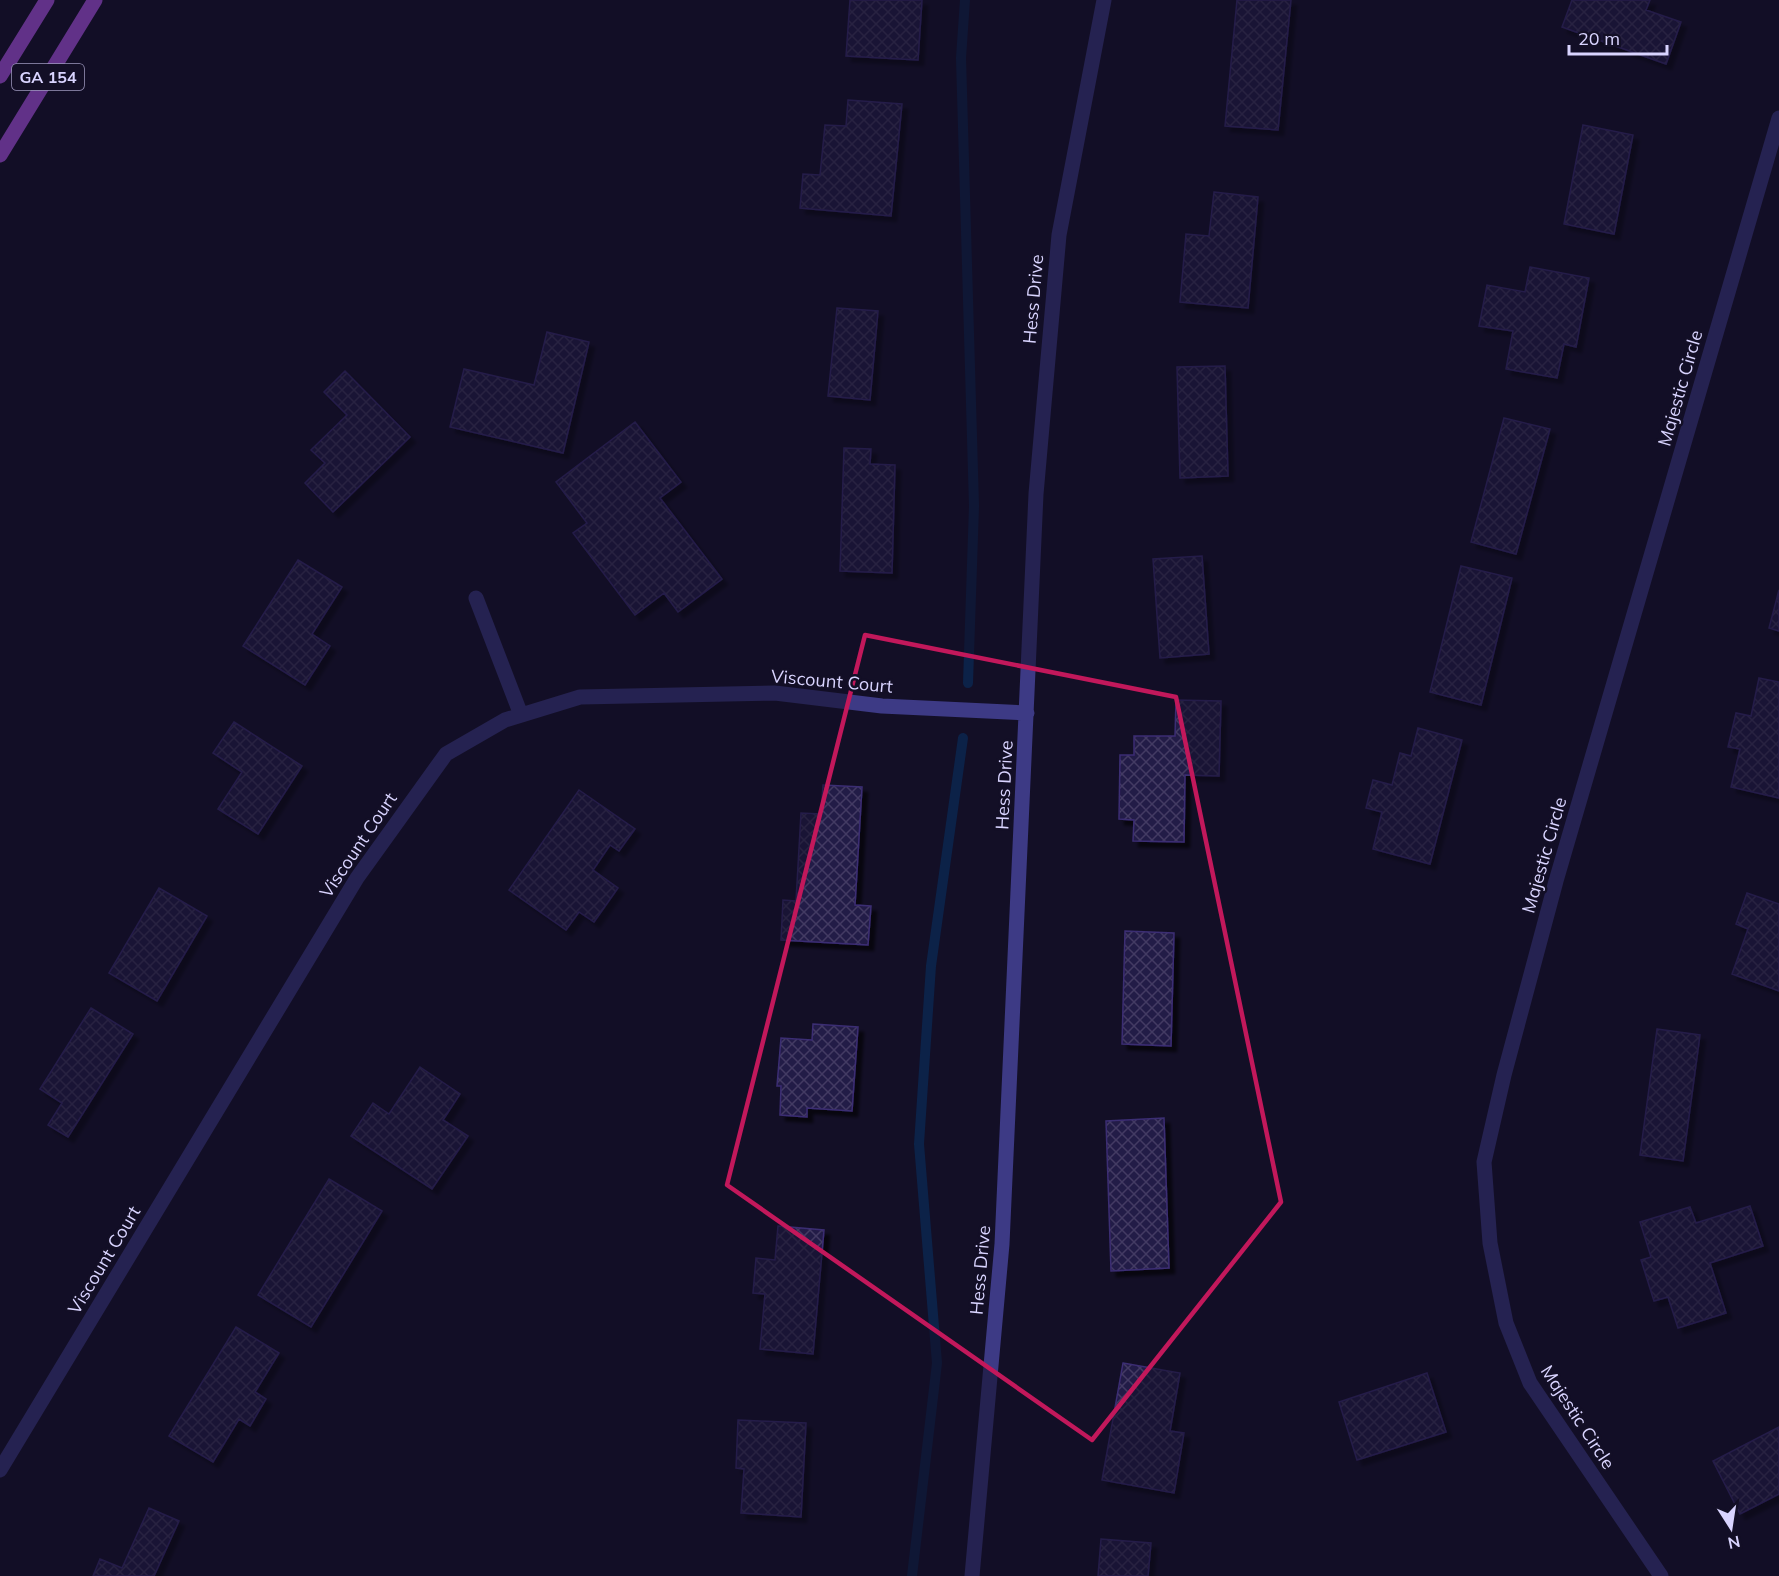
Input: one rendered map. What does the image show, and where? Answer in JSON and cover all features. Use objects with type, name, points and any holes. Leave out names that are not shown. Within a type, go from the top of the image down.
[{"type":"main road","name":"GA 154","points":[[0,76],[47,0]]},
{"type":"main road","name":"GA 154","points":[[0,155],[95,0]]},
{"type":"street","name":"Hess Drive","points":[[972,1576],[1002,1244],[1036,494],[1059,235],[1104,0]]},
{"type":"street","name":"Majestic Circle","points":[[1661,1576],[1530,1383],[1503,1312],[1490,1243],[1485,1162],[1504,1075],[1556,881],[1779,118]]},
{"type":"street","points":[[476,598],[521,715]]},
{"type":"street","name":"Viscount Court","points":[[0,1470],[357,878],[446,754],[505,720],[580,697],[775,693],[882,706],[1027,713]]},
{"type":"highlighted area","points":[[865,635],[1176,697],[1281,1202],[1092,1440],[727,1185]]},
{"type":"building","points":[[850,0],[922,0],[918,60],[846,56]]},
{"type":"building","points":[[1237,0],[1291,0],[1278,130],[1225,126]]},
{"type":"building","points":[[1572,0],[1650,0],[1646,10],[1681,22],[1666,64],[1562,27]]},
{"type":"building","points":[[848,100],[902,104],[891,216],[800,208],[803,174],[820,175],[825,125],[846,126]]},
{"type":"building","points":[[1583,125],[1633,135],[1614,234],[1564,224]]},
{"type":"building","points":[[1214,192],[1258,197],[1248,308],[1180,302],[1186,234],[1209,236]]},
{"type":"building","points":[[1530,267],[1589,278],[1576,347],[1564,344],[1557,378],[1506,369],[1513,331],[1479,326],[1487,285],[1525,292]]},
{"type":"building","points":[[837,308],[878,311],[870,400],[828,396]]},
{"type":"building","points":[[547,332],[589,342],[563,453],[450,427],[464,369],[534,385]]},
{"type":"building","points":[[1225,366],[1228,476],[1180,478],[1177,367]]},
{"type":"building","points":[[345,371],[410,437],[333,512],[305,483],[325,463],[311,450],[347,415],[324,392]]},
{"type":"building","points":[[1504,418],[1550,429],[1516,554],[1471,542]]},
{"type":"building","points":[[635,422],[681,482],[660,498],[722,579],[678,612],[664,593],[635,615],[573,533],[587,523],[556,482]]},
{"type":"building","points":[[844,448],[871,449],[870,464],[895,465],[892,573],[840,571]]},
{"type":"building","points":[[1202,556],[1209,654],[1160,658],[1153,559]]},
{"type":"building","points":[[298,560],[342,587],[312,634],[330,646],[305,685],[243,646]]},
{"type":"building","points":[[1461,566],[1512,578],[1481,705],[1430,692]]},
{"type":"building","points":[[1779,590],[1779,631],[1769,628]]},
{"type":"building","points":[[1759,678],[1779,682],[1779,798],[1731,787],[1740,749],[1728,747],[1736,713],[1751,716]]},
{"type":"building","points":[[1176,700],[1221,701],[1219,776],[1185,775],[1184,842],[1133,841],[1134,820],[1119,819],[1120,755],[1134,755],[1134,736],[1175,736]]},
{"type":"building","points":[[234,722],[302,766],[258,834],[218,809],[242,772],[213,753]]},
{"type":"building","points":[[1418,728],[1462,740],[1430,864],[1373,849],[1382,812],[1366,808],[1373,780],[1392,785],[1400,753],[1411,756]]},
{"type":"building","points":[[823,785],[862,787],[855,905],[871,906],[868,945],[781,940],[783,900],[796,901],[801,813],[821,814]]},
{"type":"building","points":[[579,790],[635,829],[619,851],[610,845],[593,870],[618,888],[594,922],[579,912],[566,930],[509,890]]},
{"type":"building","points":[[159,888],[207,916],[157,1001],[109,973]]},
{"type":"building","points":[[1747,893],[1779,904],[1779,991],[1732,974],[1748,929],[1736,924]]},
{"type":"building","points":[[1125,931],[1174,933],[1171,1046],[1122,1044]]},
{"type":"building","points":[[91,1008],[133,1034],[68,1137],[48,1125],[62,1103],[40,1089]]},
{"type":"building","points":[[813,1024],[858,1027],[852,1111],[807,1108],[807,1117],[780,1115],[781,1086],[777,1086],[781,1038],[812,1040]]},
{"type":"building","points":[[1657,1029],[1700,1035],[1683,1161],[1640,1155]]},
{"type":"building","points":[[420,1067],[460,1094],[443,1120],[468,1136],[432,1189],[351,1136],[373,1103],[389,1114]]},
{"type":"building","points":[[1164,1118],[1169,1268],[1111,1271],[1106,1121]]},
{"type":"building","points":[[329,1179],[382,1211],[311,1327],[258,1295]]},
{"type":"building","points":[[1750,1206],[1763,1246],[1710,1263],[1726,1313],[1678,1328],[1668,1297],[1654,1301],[1641,1260],[1651,1257],[1640,1222],[1690,1207],[1696,1223]]},
{"type":"building","points":[[778,1226],[824,1230],[813,1354],[760,1349],[765,1294],[753,1293],[756,1258],[775,1260]]},
{"type":"building","points":[[236,1327],[279,1353],[255,1392],[266,1399],[250,1426],[239,1419],[213,1462],[169,1436]]},
{"type":"building","points":[[1123,1363],[1180,1373],[1170,1431],[1184,1433],[1174,1493],[1102,1480]]},
{"type":"building","points":[[1427,1373],[1446,1432],[1357,1460],[1339,1402]]},
{"type":"building","points":[[738,1420],[806,1423],[801,1517],[741,1513],[744,1469],[736,1468]]},
{"type":"building","points":[[1779,1427],[1779,1494],[1740,1514],[1713,1461]]},
{"type":"building","points":[[149,1508],[179,1521],[154,1576],[93,1576],[100,1559],[122,1568]]},
{"type":"building","points":[[1101,1539],[1151,1543],[1148,1576],[1098,1576]]},
{"type":"waterway","points":[[965,0],[961,58],[974,506],[968,683]]},
{"type":"waterway","points":[[912,1576],[937,1363],[919,1144],[931,966],[963,738]]}]
